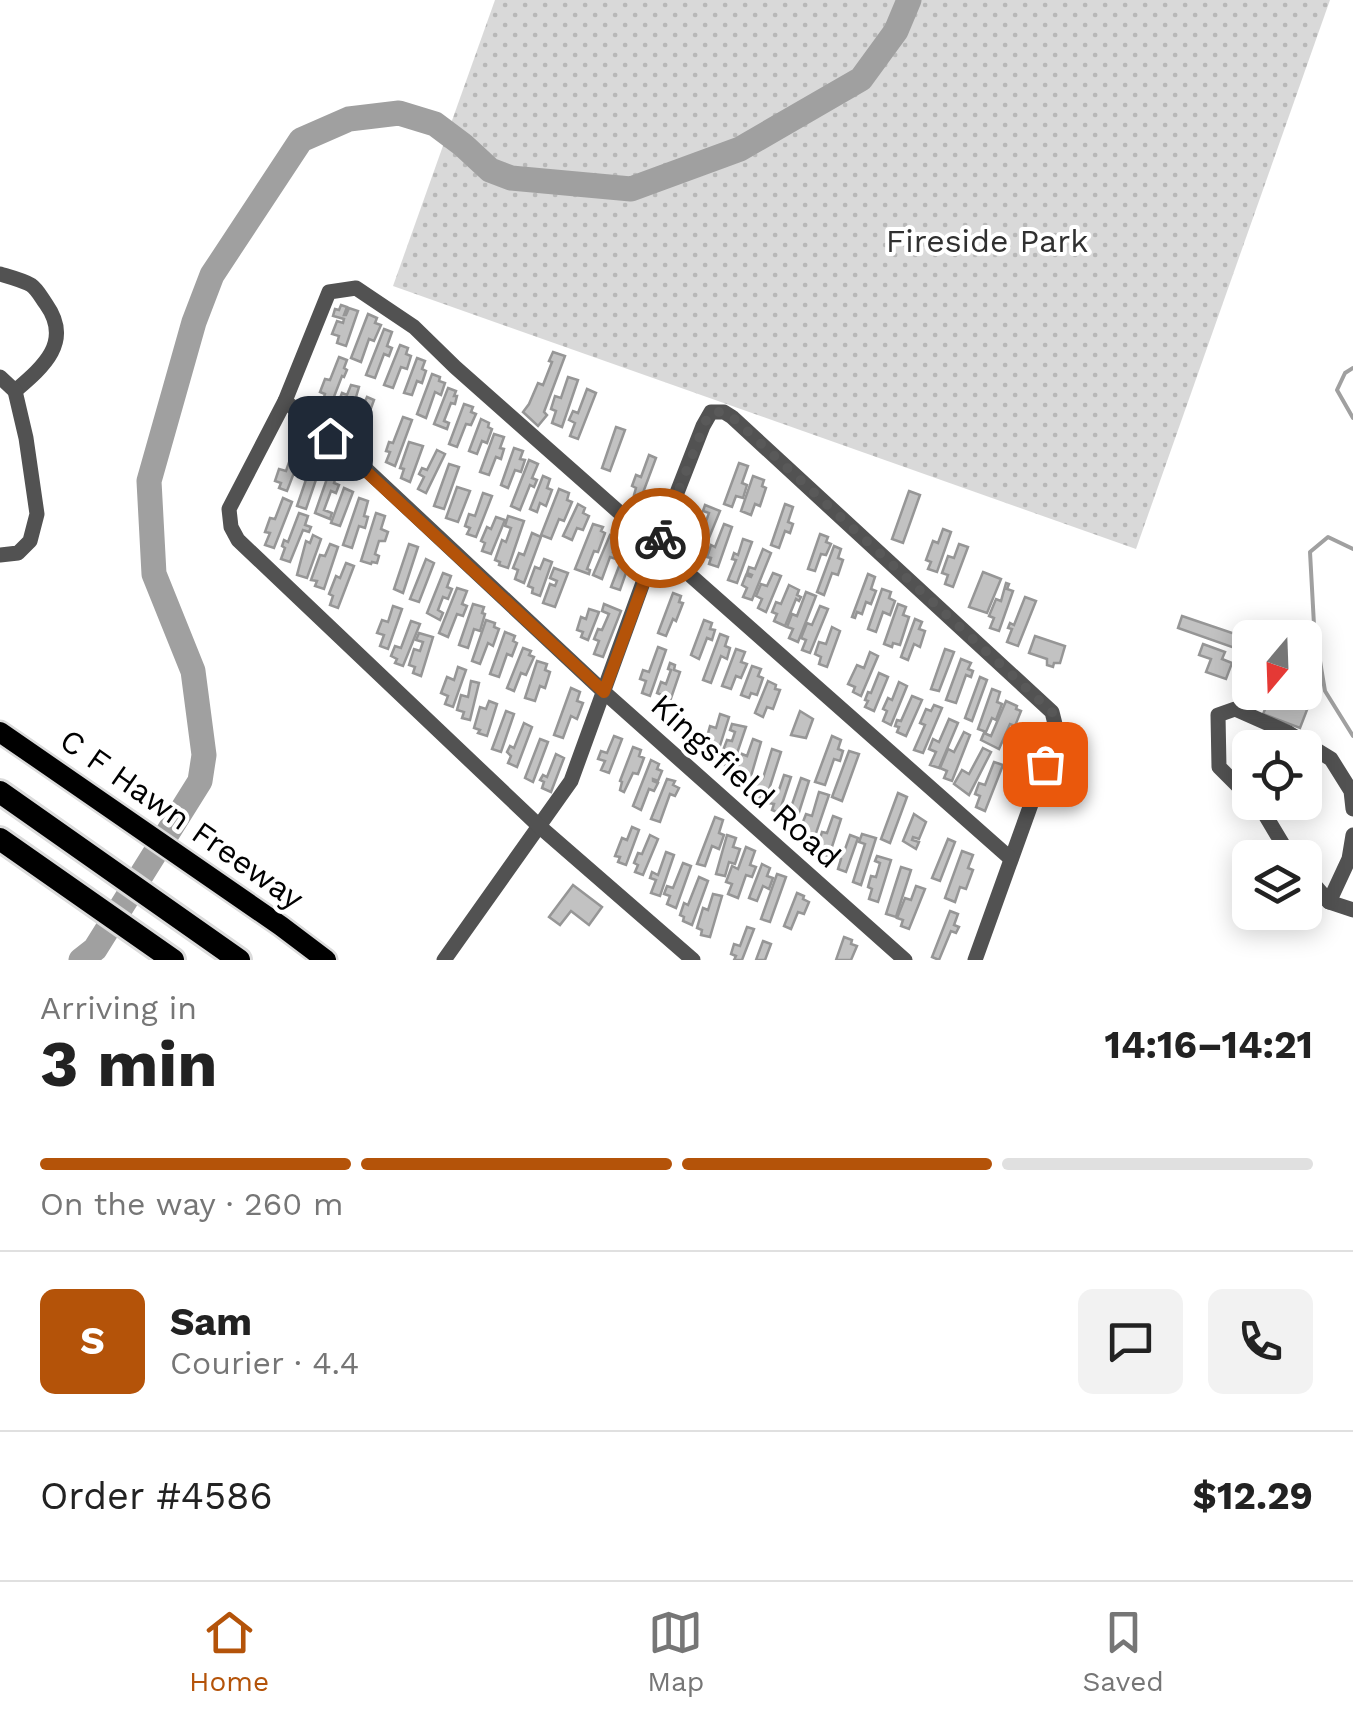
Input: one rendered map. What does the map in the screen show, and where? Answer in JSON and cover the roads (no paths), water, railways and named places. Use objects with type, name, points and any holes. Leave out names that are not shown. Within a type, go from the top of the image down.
[{"type":"highway","points":[[0,792],[239,960]]},
{"type":"highway","points":[[0,839],[173,960]]},
{"type":"main road","name":"C F Hawn Freeway","points":[[0,732],[326,960]]},
{"type":"lane","points":[[0,274],[33,286],[51,311],[58,334],[50,356],[15,391]]},
{"type":"lane","points":[[692,960],[539,826],[238,540],[231,527],[229,509],[285,401],[330,292],[356,288],[414,327],[454,367],[1012,859]]},
{"type":"lane","points":[[0,377],[15,391],[37,514],[30,542],[18,552],[0,555]]},
{"type":"lane","name":"Kingsfield Road","points":[[285,401],[352,456],[604,692],[905,960]]},
{"type":"lane","points":[[444,960],[571,782],[657,544],[711,412],[724,412],[732,417],[1052,712],[1056,732],[975,960]]},
{"type":"lane","points":[[1232,780],[1219,767],[1218,715],[1235,709],[1282,730]]},
{"type":"lane","points":[[1322,753],[1331,759],[1351,791],[1353,809]]},
{"type":"lane","points":[[1329,902],[1349,859],[1353,835]]},
{"type":"lane","points":[[1322,894],[1329,902],[1353,910]]},
{"type":"waterway","points":[[81,960],[95,949],[200,781],[204,755],[193,671],[154,574],[149,481],[194,322],[212,275],[301,140],[349,119],[399,113],[435,124],[490,170],[511,178],[631,189],[740,149],[861,79],[896,31],[909,0]]},
{"type":"waterway","points":[[1353,368],[1345,373],[1337,390],[1353,418]]},
{"type":"waterway","points":[[1353,549],[1328,537],[1310,552],[1314,625],[1325,691],[1353,736]]},
{"type":"park label","name":"Fireside Park","points":[[987,241]]}]
